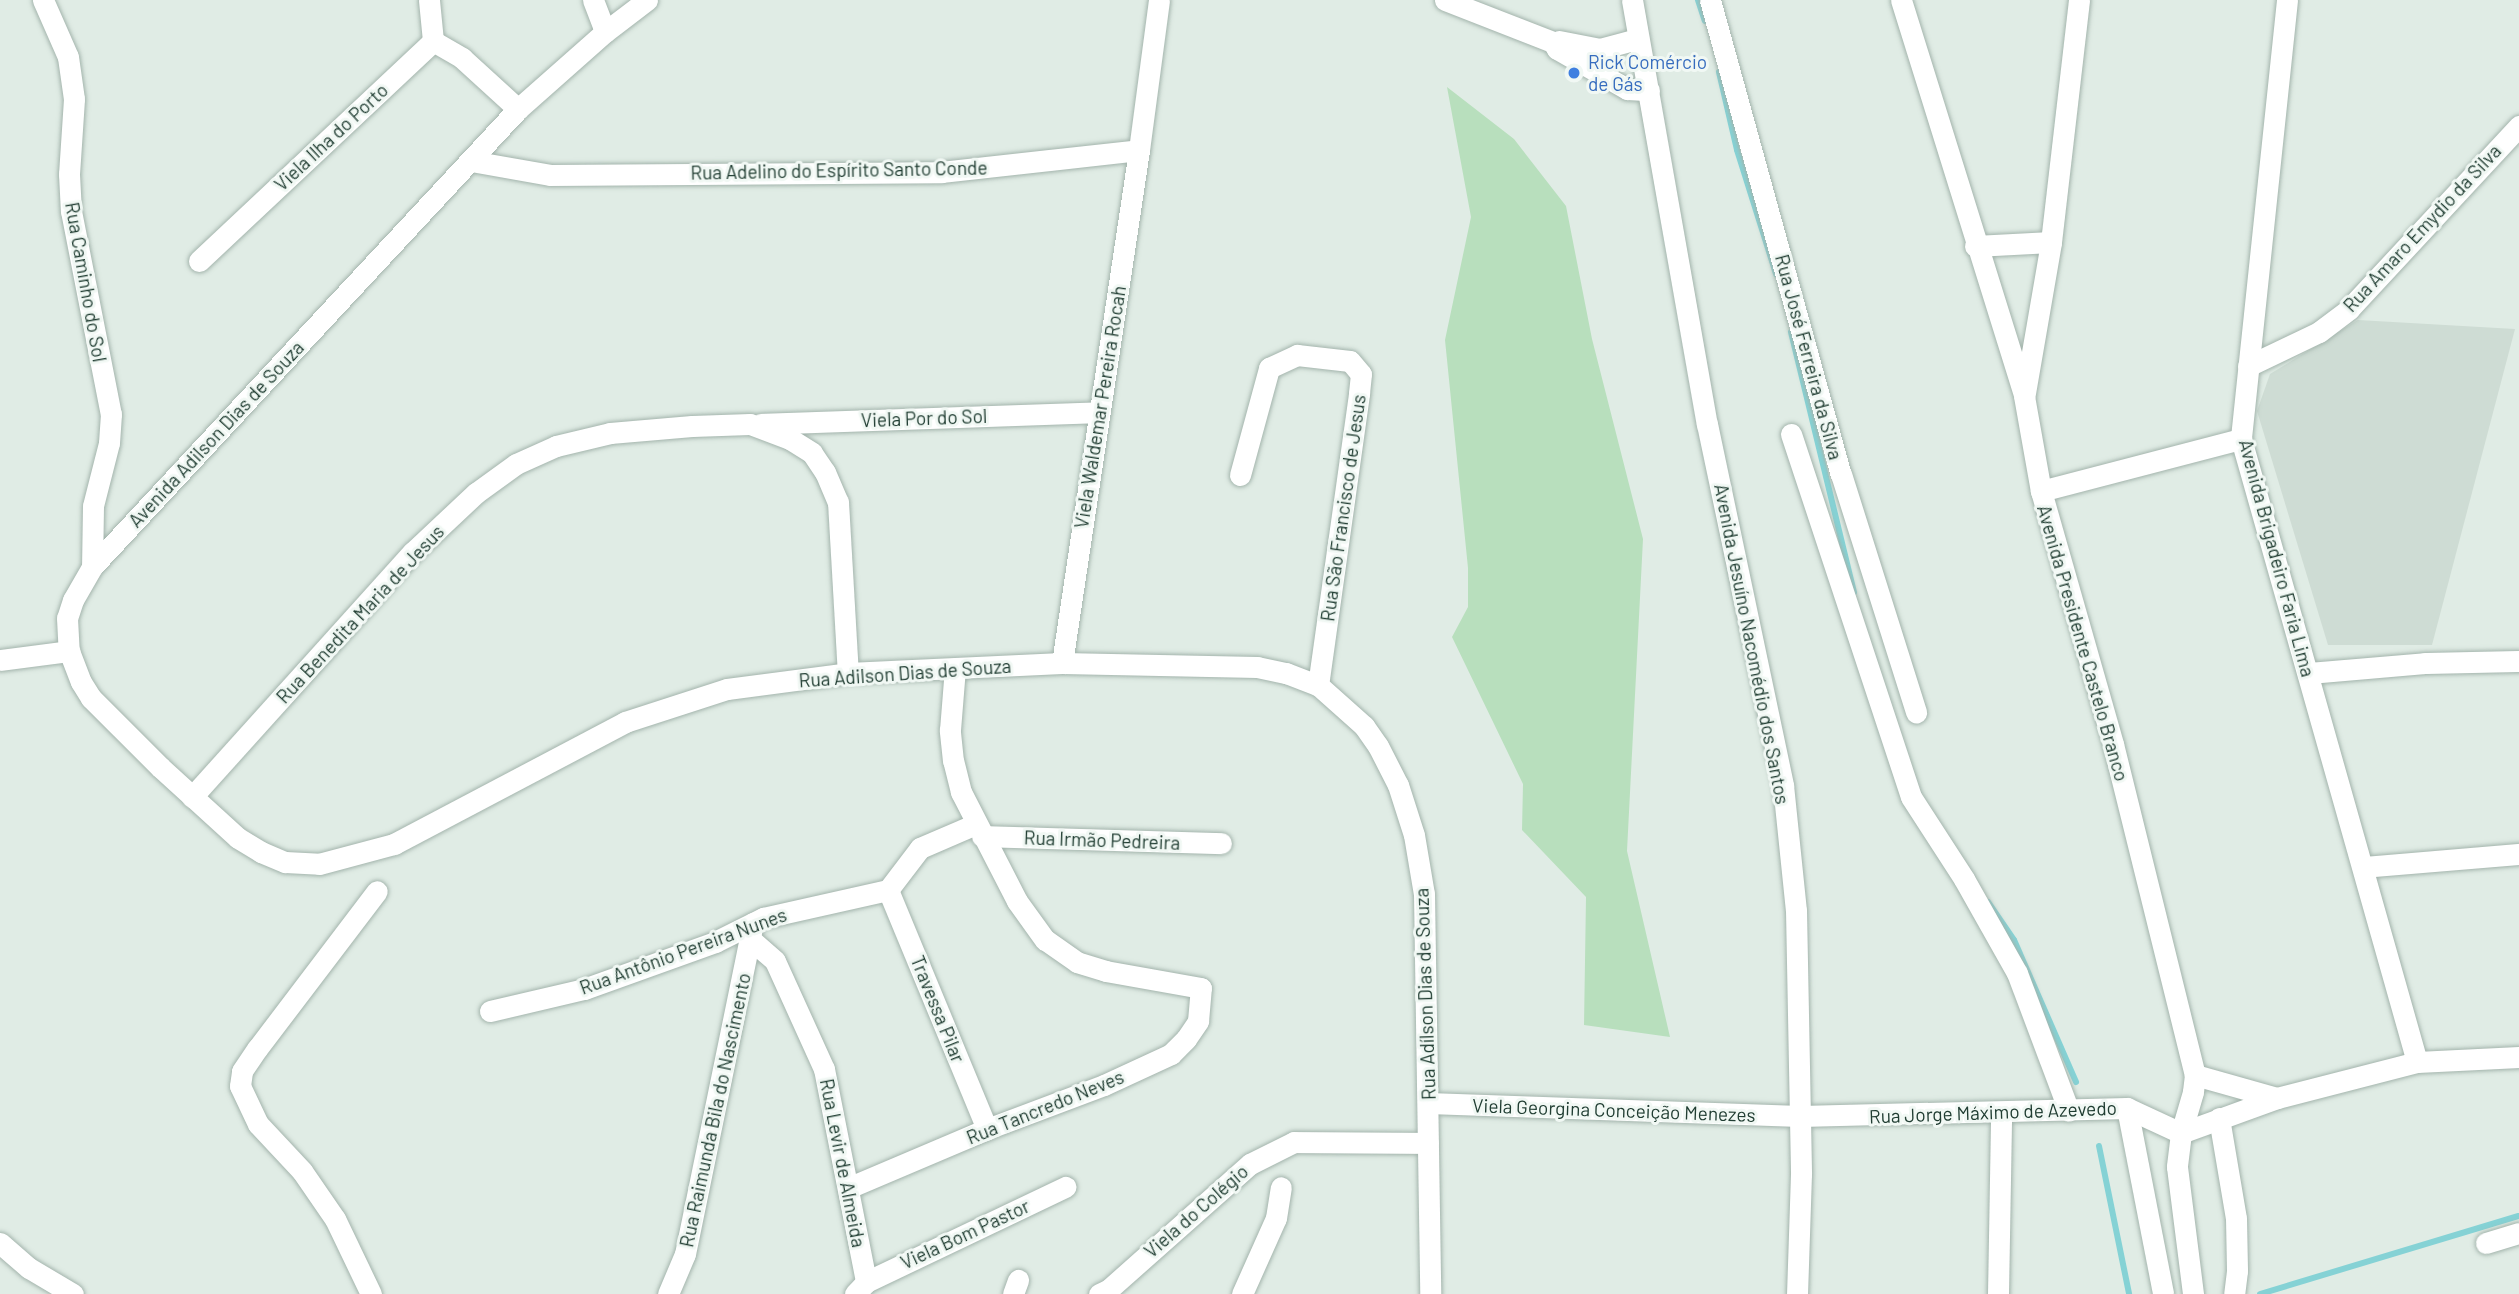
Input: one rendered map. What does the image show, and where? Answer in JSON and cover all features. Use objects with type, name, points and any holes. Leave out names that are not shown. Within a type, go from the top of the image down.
[{"type":"street","name":"Rua Caminho do Sol","points":[[43,0],[68,57],[74,99],[71,211],[111,414],[110,443],[93,506],[92,567]]},
{"type":"street","points":[[429,0],[433,41],[462,58],[518,110]]},
{"type":"street","points":[[593,0],[605,32]]},
{"type":"street","name":"Avenida Adilson Dias de Souza","points":[[319,864],[285,862],[238,838],[91,698],[81,682],[69,651],[68,618],[72,600],[92,567],[518,110],[605,32],[648,0]]},
{"type":"street","points":[[1139,150],[1159,0]]},
{"type":"street","points":[[1445,0],[1553,42],[1562,40],[1600,49],[1638,39]]},
{"type":"street","name":"Avenida Jesuíno Nacomédio dos Santos","points":[[1632,0],[1707,424],[1783,785],[1796,910],[1800,1116],[1797,1294]]},
{"type":"street","name":"Rua José Ferreira da Silva","points":[[1710,0],[1841,474],[1916,712]]},
{"type":"street","name":"Avenida Presidente Castelo Branco","points":[[1901,0],[2024,396],[2041,491],[2113,744],[2195,1075],[2181,1133],[2177,1167],[2193,1294]]},
{"type":"street","points":[[2024,396],[2051,242],[2079,0]]},
{"type":"street","name":"Avenida Brigadeiro Faria Lima","points":[[2287,0],[2241,439],[2417,1062]]},
{"type":"street","name":"Viela Ilha do Porto","points":[[200,261],[433,41]]},
{"type":"street","points":[[1553,42],[1557,49],[1627,89],[1649,90]]},
{"type":"street","name":"Rua Amaro Emydio da Silva","points":[[2248,366],[2319,332],[2349,309],[2519,126]]},
{"type":"street","name":"Rua Adelino do Espírito Santo Conde","points":[[471,161],[550,175],[940,172],[1139,150]]},
{"type":"street","name":"Viela Waldemar Pereira Rocah","points":[[1062,663],[1139,150]]},
{"type":"street","points":[[1976,246],[2051,242]]},
{"type":"street","name":"Rua São Francisco de Jesus","points":[[1240,475],[1269,368],[1297,355],[1350,361],[1360,374],[1359,394],[1318,685]]},
{"type":"street","name":"Viela Por do Sol","points":[[750,424],[1098,412]]},
{"type":"street","name":"Rua Benedita Maria de Jesus","points":[[192,797],[412,553],[476,493],[516,464],[556,446],[610,433],[750,424],[790,439],[812,453],[825,472],[838,502],[848,673]]},
{"type":"street","name":"Rua José Ferreira da Silva","points":[[1791,434],[1911,797],[1964,879],[2017,973],[2069,1111]]},
{"type":"street","points":[[2041,491],[2241,439]]},
{"type":"street","points":[[0,660],[69,651]]},
{"type":"street","points":[[2309,673],[2425,663],[2519,661]]},
{"type":"street","name":"Rua Adilson Dias de Souza","points":[[319,864],[394,844],[625,722],[677,702],[727,689],[848,673],[1062,663],[1257,667],[1286,673],[1318,685]]},
{"type":"street","points":[[888,890],[920,848],[979,830],[961,792],[953,761],[950,730],[955,668]]},
{"type":"street","name":"Rua Adílson Dias de Souza","points":[[1318,685],[1363,726],[1378,746],[1398,785],[1413,835],[1424,894],[1430,1294]]},
{"type":"street","name":"Rua Irmão Pedreira","points":[[979,830],[1222,844]]},
{"type":"street","name":"Rua Tancredo Neves","points":[[848,1188],[1171,1054],[1186,1039],[1198,1021],[1201,988],[1106,971],[1057,950],[1045,940],[1017,901],[979,830]]},
{"type":"street","points":[[2362,867],[2519,854]]},
{"type":"street","name":"Rua Antônio Pereira Nunes","points":[[490,1011],[584,989],[715,942],[888,890]]},
{"type":"street","name":"Travessa Pilar","points":[[888,890],[987,1129]]},
{"type":"street","points":[[371,1294],[335,1219],[302,1171],[258,1124],[240,1086],[242,1071],[257,1049],[377,891]]},
{"type":"street","name":"Rua Levir de Almeida","points":[[751,931],[775,961],[824,1069],[848,1188],[860,1288]]},
{"type":"street","name":"Rua Raimunda Bila do Nascimento","points":[[668,1294],[685,1255],[751,931]]},
{"type":"street","points":[[2181,1133],[2277,1098],[2417,1062],[2519,1057]]},
{"type":"street","points":[[2195,1075],[2277,1098]]},
{"type":"street","name":"Viela Georgina Conceição Menezes","points":[[1428,1103],[1800,1116]]},
{"type":"street","points":[[2127,1108],[2163,1294]]},
{"type":"street","name":"Rua Jorge Máximo de Azevedo","points":[[1800,1116],[2001,1114],[2127,1108],[2181,1133]]},
{"type":"street","points":[[1998,1294],[2001,1114]]},
{"type":"street","points":[[2220,1118],[2236,1218],[2237,1271],[2234,1294]]},
{"type":"street","name":"Viela do Colégio","points":[[1099,1294],[1108,1290],[1250,1164],[1293,1142],[1428,1143]]},
{"type":"street","name":"Viela Bom Pastor","points":[[860,1288],[1065,1187]]},
{"type":"street","points":[[1242,1294],[1276,1218],[1282,1187]]},
{"type":"street","points":[[2486,1243],[2519,1233]]},
{"type":"street","points":[[0,1243],[29,1268],[73,1294]]},
{"type":"shaded area","points":[[2358,320],[2515,329],[2432,645],[2328,645],[2257,411],[2270,374]]},
{"type":"green space","points":[[1447,87],[1514,139],[1566,206],[1592,339],[1643,539],[1627,851],[1670,1037],[1584,1025],[1586,897],[1522,830],[1523,784],[1452,637],[1468,607],[1468,568],[1445,340],[1471,217]]},
{"type":"waterway","points":[[1698,0],[1705,21]]},
{"type":"waterway","points":[[1719,72],[1737,150],[1776,274]]},
{"type":"waterway","points":[[1791,332],[1854,593]]},
{"type":"waterway","points":[[1988,902],[2014,940],[2076,1082]]},
{"type":"waterway","points":[[2099,1146],[2129,1294]]},
{"type":"waterway","points":[[2260,1294],[2519,1216]]},
{"type":"place","name":"Rick Comércio de Gás","points":[[1574,73]]}]
